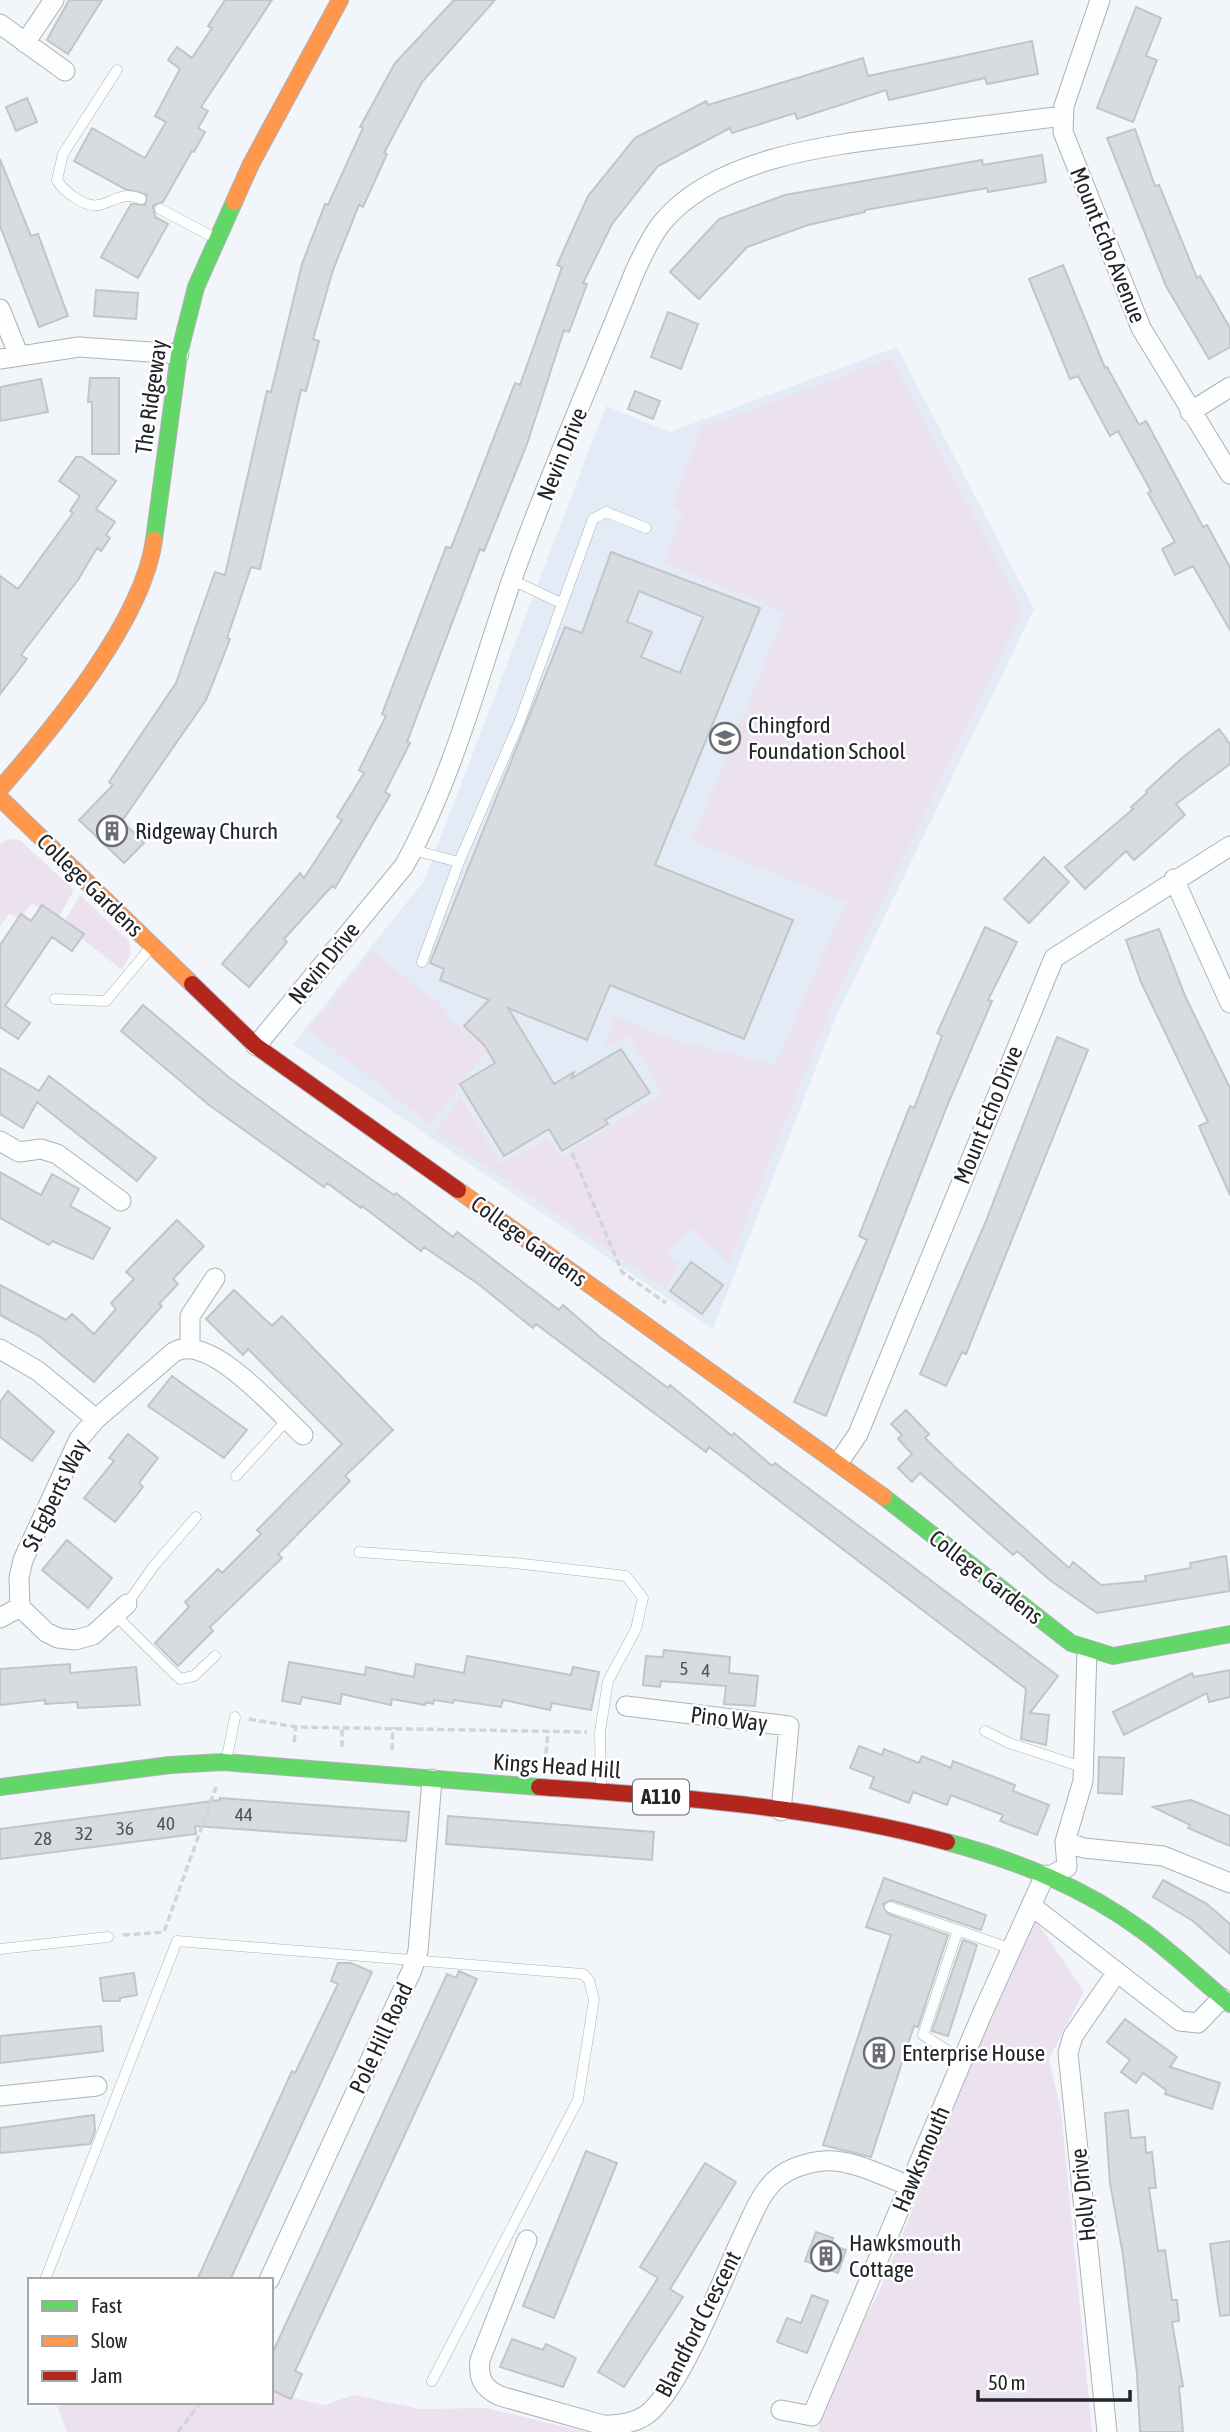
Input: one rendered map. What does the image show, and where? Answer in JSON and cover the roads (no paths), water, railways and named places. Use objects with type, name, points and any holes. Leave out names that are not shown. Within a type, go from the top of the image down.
[{"type":"main road","name":"The Ridgeway","points":[[0,789],[51,732],[113,639],[145,575],[153,548],[179,354],[190,303],[251,164],[340,0]]},
{"type":"main road","name":"College Gardens","points":[[0,797],[256,1046],[839,1462],[1045,1625],[1087,1650],[1113,1656],[1230,1633]]},
{"type":"main road","name":"Kings Head Hill","points":[[0,1787],[170,1765],[224,1762],[601,1792],[853,1821],[928,1836],[1006,1858],[1048,1876],[1143,1931],[1226,2001]]},
{"type":"street","points":[[25,43],[54,0]]},
{"type":"street","name":"Mount Echo Avenue","points":[[1100,0],[1063,116],[1063,132],[1141,328],[1230,474]]},
{"type":"street","points":[[0,24],[65,71]]},
{"type":"street","name":"Nevin Drive","points":[[256,1046],[404,866],[413,850],[452,757],[512,580],[635,271],[661,224],[684,202],[736,173],[770,159],[825,146],[1063,116]]},
{"type":"street","points":[[0,309],[9,358],[79,347],[179,354]]},
{"type":"street","points":[[1190,412],[1230,387]]},
{"type":"street","name":"Mount Echo Drive","points":[[839,1462],[858,1434],[1054,958],[1174,879],[1230,846]]},
{"type":"street","points":[[1174,879],[1230,1003]]},
{"type":"street","points":[[0,1141],[19,1152],[41,1149],[57,1154],[121,1201]]},
{"type":"street","points":[[190,1348],[190,1316],[215,1278]]},
{"type":"street","points":[[96,1419],[174,1352],[190,1348],[210,1354],[229,1367],[303,1435]]},
{"type":"street","name":"St Egberts Way","points":[[0,1349],[38,1371],[96,1419],[79,1439],[23,1560],[17,1596],[20,1607]]},
{"type":"street","points":[[0,1618],[20,1607],[46,1632],[58,1638],[75,1640],[93,1635],[121,1610]]},
{"type":"street","points":[[1048,1876],[1068,1867],[1065,1842],[1083,1781],[1087,1650]]},
{"type":"street","name":"Pino Way","points":[[626,1706],[789,1726],[781,1811]]},
{"type":"street","name":"Pole Hill Road","points":[[270,2278],[415,1960],[432,1779]]},
{"type":"street","points":[[1065,1842],[1084,1848],[1163,1856],[1230,1883]]},
{"type":"street","name":"Hawksmouth","points":[[781,2410],[812,2416],[961,2065],[1048,1876]]},
{"type":"street","points":[[1033,1907],[1180,2021],[1190,2024],[1198,2022],[1226,2001]]},
{"type":"street","name":"Holly Drive","points":[[1107,2432],[1068,2053],[1073,2036],[1118,1972]]},
{"type":"street","points":[[0,2096],[97,2086]]},
{"type":"street","name":"Blandford Crescent","points":[[527,2240],[480,2360],[481,2381],[486,2389],[500,2396],[603,2425],[620,2425],[636,2421],[652,2410],[672,2381],[757,2205],[778,2177],[802,2166],[825,2160],[859,2168],[910,2186]]},
{"type":"lane","points":[[117,70],[63,153],[57,180],[71,195],[90,204],[99,205],[127,195],[141,199]]},
{"type":"lane","points":[[160,209],[216,239]]},
{"type":"lane","points":[[422,962],[459,862],[519,723],[593,519],[606,512],[646,528]]},
{"type":"lane","points":[[512,580],[561,603]]},
{"type":"lane","points":[[413,850],[459,862]]},
{"type":"lane","points":[[55,999],[106,1001],[153,946]]},
{"type":"lane","points":[[236,1476],[287,1420]]},
{"type":"lane","points":[[196,1517],[121,1610],[180,1679],[194,1676],[215,1656]]},
{"type":"lane","points":[[359,1552],[515,1563],[626,1576],[643,1598],[636,1629],[608,1681],[600,1732],[601,1792]]},
{"type":"lane","points":[[224,1762],[235,1717]]},
{"type":"lane","points":[[985,1731],[1009,1743],[1082,1767]]},
{"type":"lane","points":[[890,1907],[1013,1949]]},
{"type":"lane","points":[[958,1930],[923,2035],[948,2051],[961,2065]]},
{"type":"lane","points":[[0,1949],[108,1937]]},
{"type":"lane","points":[[46,2278],[177,1941],[583,1974],[589,1980],[593,2000],[578,2100],[496,2251],[432,2381]]},
{"type":"place","name":"Chingford Foundation School","points":[[725,738]]},
{"type":"place","name":"Ridgeway Church","points":[[112,831]]},
{"type":"place","name":"Enterprise House","points":[[879,2053]]},
{"type":"place","name":"Hawksmouth Cottage","points":[[826,2256]]}]
